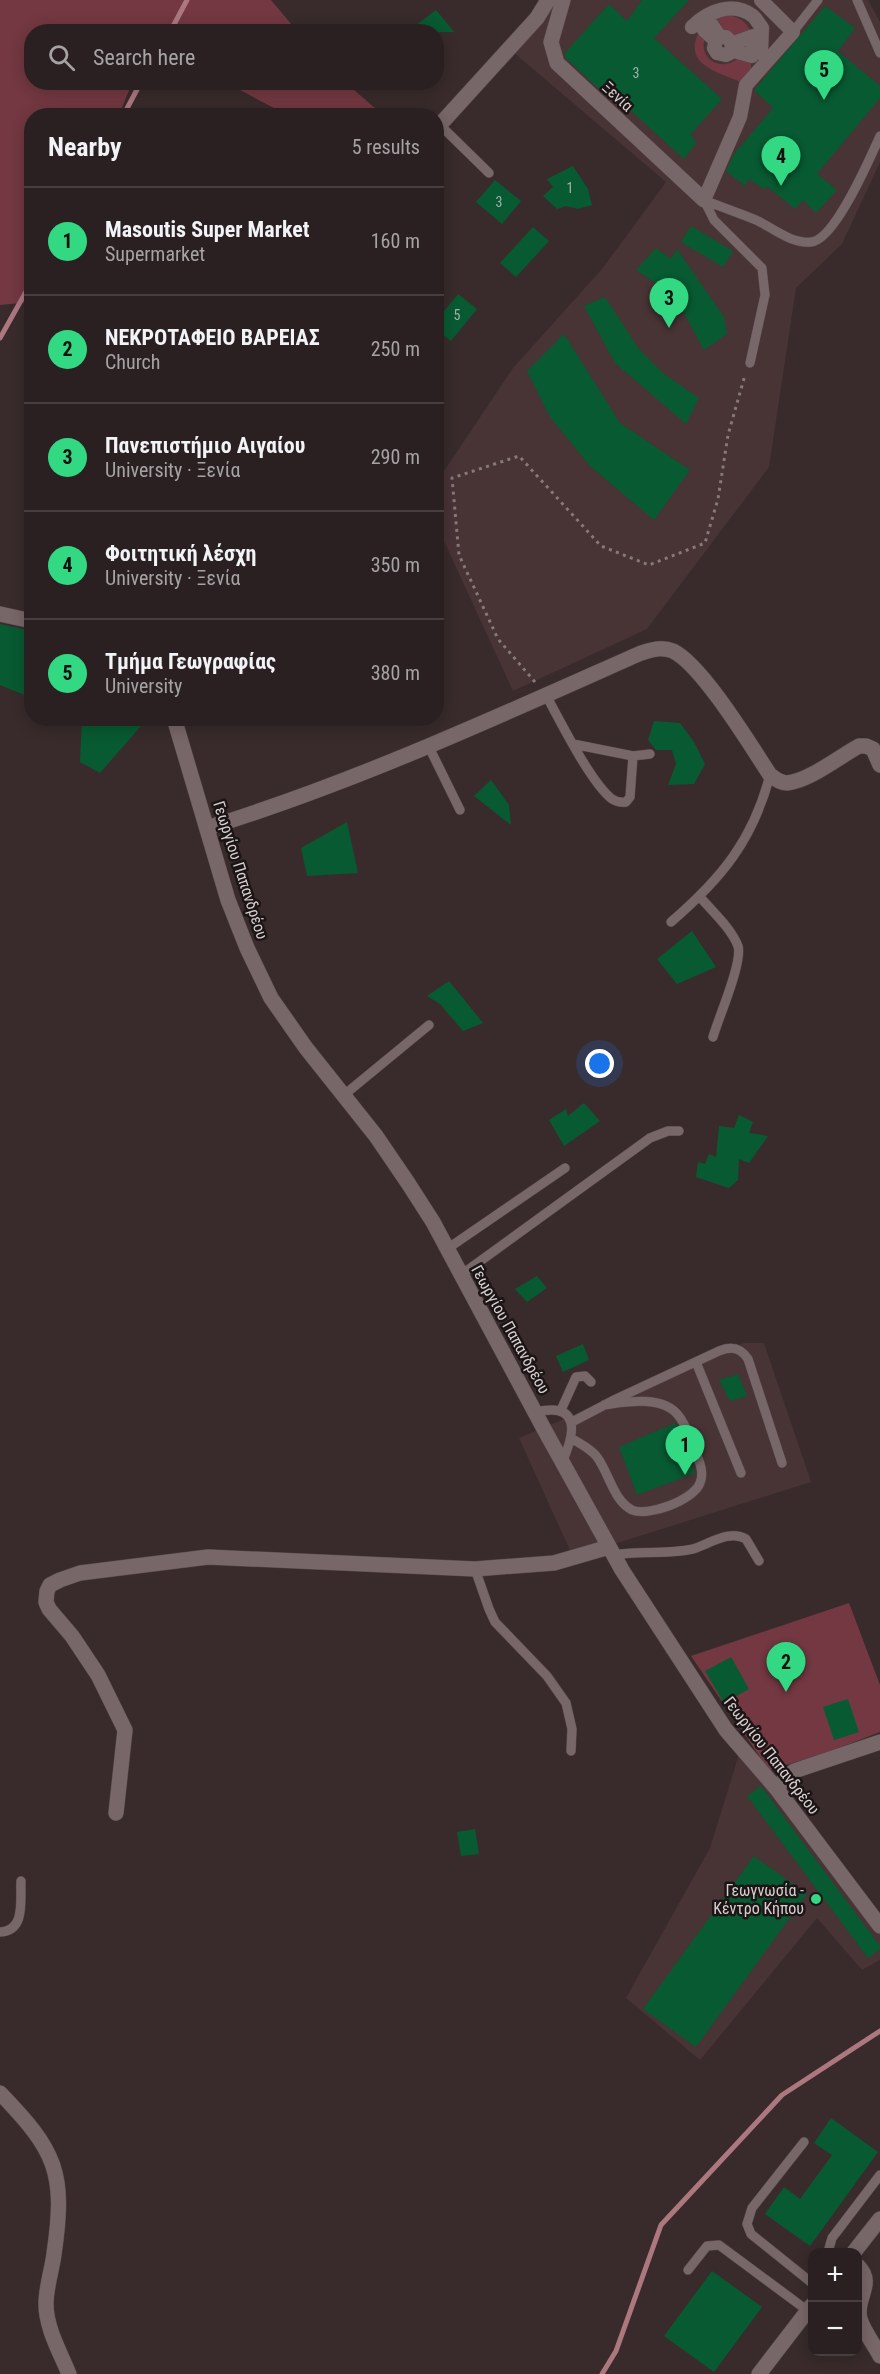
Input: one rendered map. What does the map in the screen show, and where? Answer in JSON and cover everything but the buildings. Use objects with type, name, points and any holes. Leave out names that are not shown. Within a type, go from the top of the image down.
[{"type":"street","points":[[444,120],[537,18],[548,0]]},
{"type":"street","name":"Ξενία","points":[[563,0],[551,42],[557,63],[704,200]]},
{"type":"street","points":[[704,200],[741,117],[746,85],[793,32],[761,0]]},
{"type":"street","points":[[692,27],[699,20],[723,9],[738,9],[754,17],[762,28],[763,47],[757,73]]},
{"type":"street","points":[[0,614],[24,619]]},
{"type":"street","points":[[207,828],[266,810],[428,745],[641,653],[656,649],[674,651],[704,680],[770,775],[777,781],[790,783],[807,776],[859,746],[873,749],[880,765]]},
{"type":"street","name":"Γεωργίου Παπανδρέου","points":[[176,726],[228,900],[251,957],[271,998],[286,1023],[344,1095],[408,1183],[447,1249],[611,1551],[726,1730],[776,1788],[880,1926]]},
{"type":"street","points":[[116,1813],[125,1730],[98,1675],[72,1636],[49,1608],[46,1597],[50,1585],[80,1573],[208,1557],[475,1569],[554,1563],[611,1551]]},
{"type":"street","points":[[776,1788],[794,1771],[880,1742]]},
{"type":"street","points":[[0,2092],[31,2126],[50,2155],[57,2175],[59,2212],[46,2305],[49,2322],[69,2374]]},
{"type":"street","points":[[858,2248],[880,2219]]},
{"type":"street","points":[[862,2270],[865,2278],[862,2296]]},
{"type":"street","points":[[861,2302],[860,2320],[880,2356]]},
{"type":"street","points":[[759,2374],[808,2311]]},
{"type":"lane","points":[[793,32],[818,0]]},
{"type":"lane","points":[[857,0],[880,53]]},
{"type":"lane","points":[[444,132],[489,173]]},
{"type":"lane","points":[[704,200],[757,221],[790,238],[812,242],[821,238],[850,199],[880,136]]},
{"type":"lane","points":[[704,200],[714,220],[762,268],[765,295],[750,363]]},
{"type":"lane","points":[[546,695],[573,744],[604,790],[620,803],[626,802],[630,797],[633,756]]},
{"type":"lane","points":[[573,744],[633,756],[650,754]]},
{"type":"lane","points":[[428,745],[460,810]]},
{"type":"lane","points":[[671,922],[700,897],[735,856],[750,832],[770,775]]},
{"type":"lane","points":[[700,897],[732,936],[739,951],[736,969],[712,1037]]},
{"type":"lane","points":[[344,1095],[429,1025]]},
{"type":"lane","points":[[461,1275],[650,1138],[668,1131],[680,1131]]},
{"type":"lane","points":[[447,1249],[565,1168]]},
{"type":"lane","points":[[572,1422],[727,1348],[743,1352],[748,1359],[782,1463]]},
{"type":"lane","points":[[696,1362],[741,1473]]},
{"type":"lane","points":[[561,1410],[576,1377],[585,1376],[591,1382]]},
{"type":"lane","points":[[571,1438],[593,1452],[620,1500],[636,1512],[654,1512],[692,1495],[701,1483],[702,1468],[683,1422],[676,1412],[658,1403],[635,1402],[604,1405]]},
{"type":"lane","points":[[536,1412],[561,1410],[572,1422],[571,1438],[562,1462]]},
{"type":"lane","points":[[611,1551],[680,1551],[733,1535],[743,1537],[749,1542],[759,1562]]},
{"type":"lane","points":[[475,1569],[495,1622],[547,1677],[566,1703],[572,1729],[571,1751]]},
{"type":"lane","points":[[0,1932],[13,1929],[18,1924],[21,1881]]},
{"type":"lane","points":[[804,2142],[752,2208],[747,2224],[751,2234],[808,2279]]},
{"type":"lane","points":[[829,2248],[832,2238],[880,2175]]},
{"type":"lane","points":[[687,2271],[707,2246],[720,2245],[808,2307]]},
{"type":"path","points":[[546,695],[498,639],[459,555],[452,478],[519,456],[601,546],[649,565],[705,543],[718,499],[728,435],[738,396],[750,363]]},
{"type":"shaded area","points":[[0,0],[271,0],[291,24],[24,24],[24,90],[129,90],[122,108],[24,108],[24,303],[0,305]]},
{"type":"shaded area","points":[[553,0],[868,0],[880,22],[880,162],[842,244],[796,288],[769,467],[647,629],[513,691],[444,541],[444,471],[513,368],[602,269],[666,182],[513,52]]},
{"type":"shaded area","points":[[724,15],[742,20],[753,36],[736,41],[712,22]]},
{"type":"shaded area","points":[[700,30],[707,34],[704,49],[711,60],[725,64],[739,57],[751,59],[751,69],[741,82],[712,70],[698,59],[695,42]]},
{"type":"shaded area","points":[[240,90],[354,90],[375,108],[274,108]]},
{"type":"shaded area","points":[[744,1343],[764,1343],[811,1482],[573,1557],[519,1438]]},
{"type":"shaded area","points":[[849,1603],[880,1685],[880,1732],[826,1753],[769,1770],[691,1656]]},
{"type":"shaded area","points":[[740,1751],[880,1933],[880,1960],[862,1970],[817,1918],[700,2060],[626,1998],[710,1848]]},
{"type":"waterway","points":[[174,24],[187,0]]},
{"type":"waterway","points":[[127,108],[137,90]]},
{"type":"waterway","points":[[0,338],[24,295]]},
{"type":"waterway","points":[[602,2374],[616,2351],[661,2225],[782,2095],[880,2031]]},
{"type":"place","name":"Τμήμα Γεωγραφίας","points":[[824,100]]},
{"type":"place","name":"Φοιτητική λέσχη","points":[[781,186]]},
{"type":"place","name":"Πανεπιστήμιο Αιγαίου","points":[[669,328]]},
{"type":"place","name":"Masoutis Super Market","points":[[685,1475]]},
{"type":"place","name":"ΝΕΚΡΟΤΑΦΕΙΟ ΒΑΡΕΙΑΣ","points":[[786,1692]]},
{"type":"place","name":"Γεωγνωσία - Κέντρο Κήπου","points":[[816,1899]]}]
